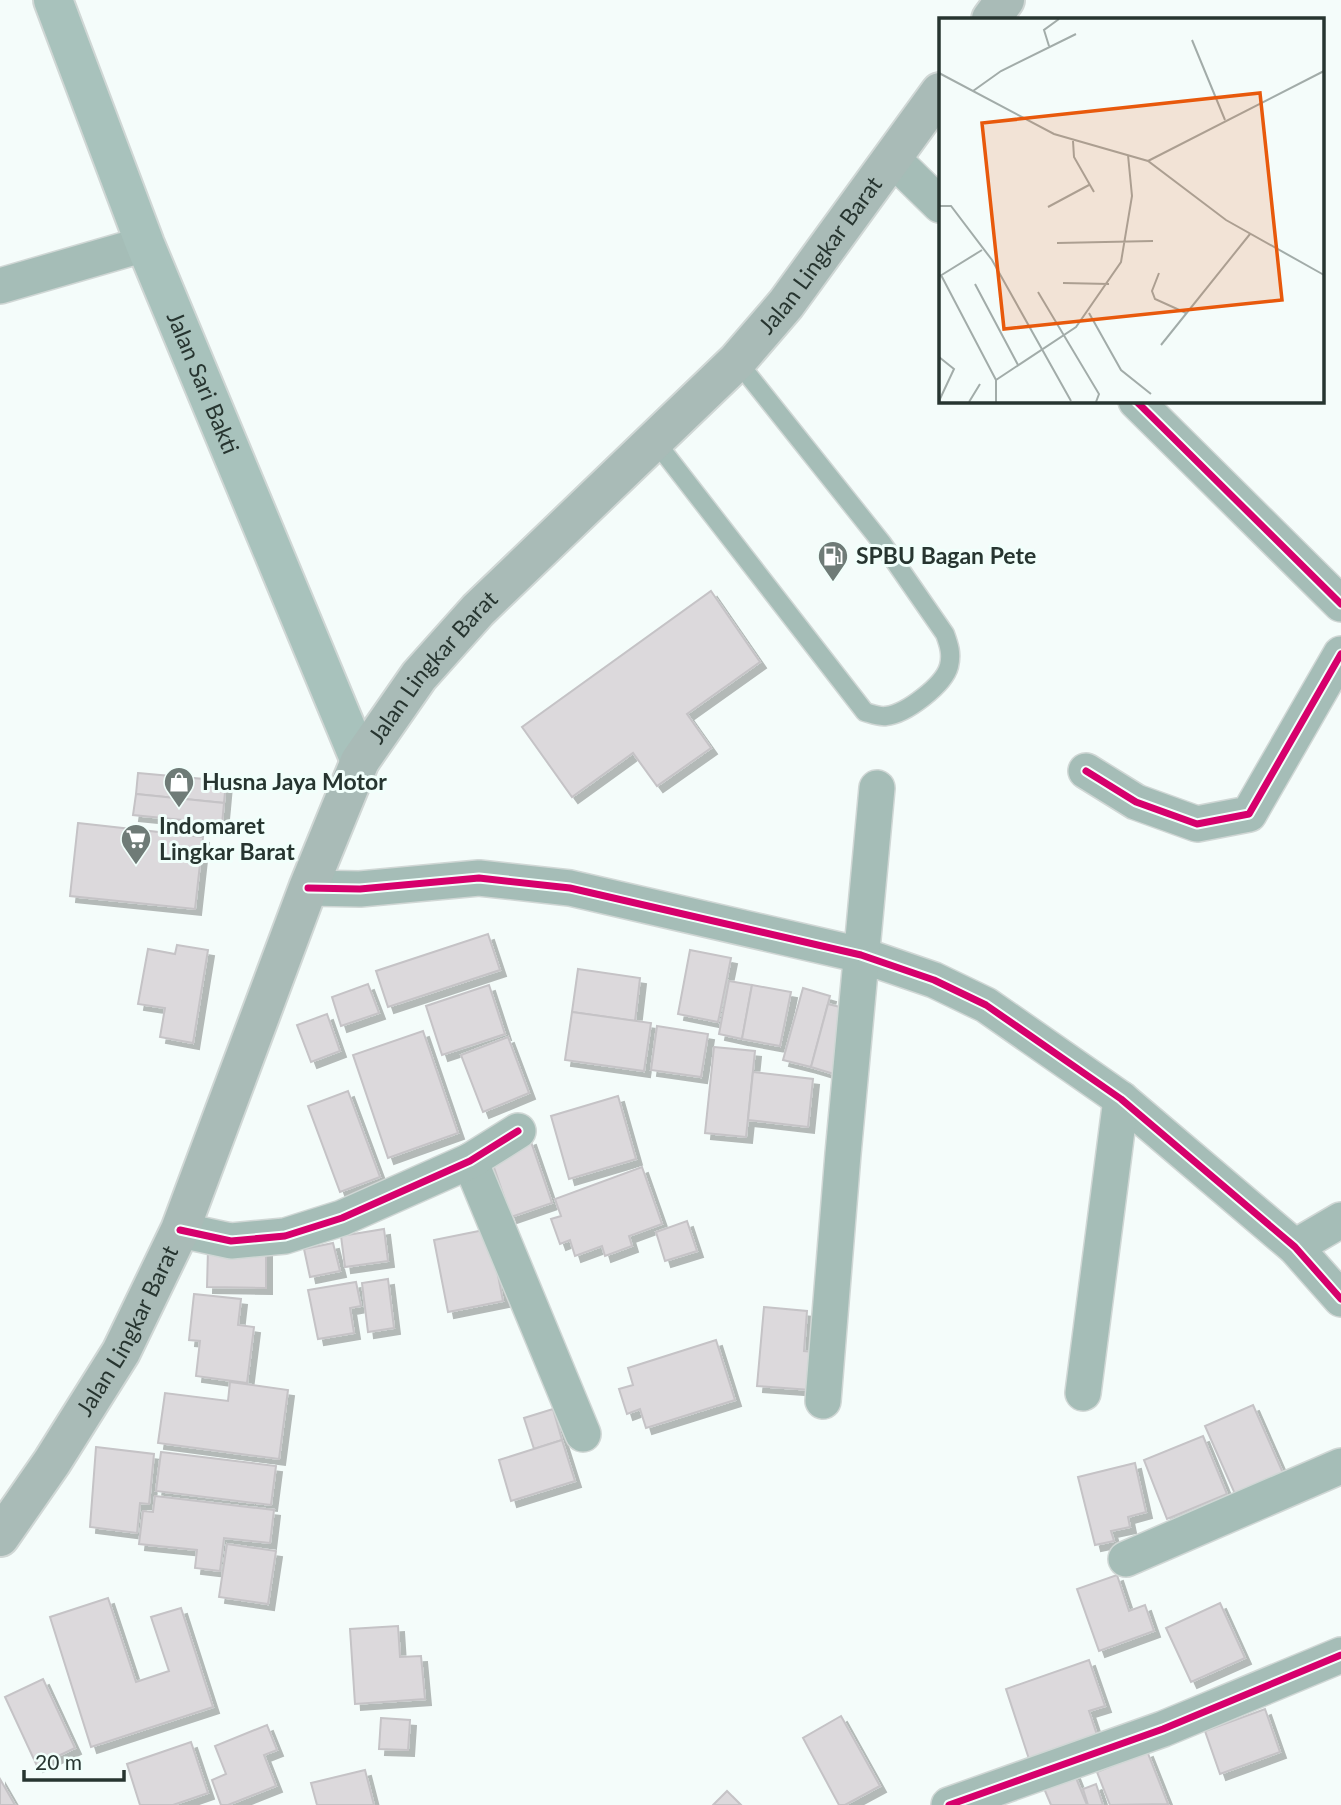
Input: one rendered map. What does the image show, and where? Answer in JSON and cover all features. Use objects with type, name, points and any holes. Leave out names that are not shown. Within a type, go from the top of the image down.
[{"type":"highway","points":[[993,18],[1005,0]]},
{"type":"highway","name":"Jalan Lingkar Barat","points":[[0,1537],[52,1462],[121,1352],[180,1230],[308,888],[360,761],[419,676],[478,610],[737,362],[786,304],[894,159],[939,93]]},
{"type":"main road","name":"Jalan Sari Bakti","points":[[53,0],[145,244],[360,761]]},
{"type":"street","points":[[894,159],[939,204]]},
{"type":"street","points":[[0,286],[145,244]]},
{"type":"street","points":[[1137,402],[1341,604]]},
{"type":"street","points":[[1086,771],[1136,802],[1197,824],[1249,814],[1341,654]]},
{"type":"street","points":[[823,1401],[877,788]]},
{"type":"street","points":[[308,888],[360,889],[479,878],[570,888],[861,955],[934,980],[986,1005],[1121,1099],[1295,1247],[1341,1299]]},
{"type":"street","points":[[1083,1393],[1121,1099]]},
{"type":"street","points":[[180,1230],[231,1241],[285,1236],[342,1218],[470,1161],[518,1131]]},
{"type":"street","points":[[470,1161],[583,1434]]},
{"type":"street","points":[[1295,1247],[1341,1220]]},
{"type":"street","points":[[1126,1559],[1341,1465]]},
{"type":"street","points":[[949,1805],[1163,1729],[1341,1655]]},
{"type":"lane","points":[[655,441],[865,712],[882,717],[896,715],[917,702],[945,676],[950,650],[945,634],[883,542],[737,362]]},
{"type":"building","points":[[711,591],[760,662],[687,714],[711,748],[657,786],[633,753],[572,797],[522,727]]},
{"type":"building","points":[[138,773],[226,781],[224,803],[136,794]]},
{"type":"building","name":"Husna Jaya Motor","points":[[136,794],[224,803],[222,824],[133,815]]},
{"type":"building","name":"Indomaret Lingkar Barat","points":[[78,823],[203,837],[195,909],[70,896]]},
{"type":"building","points":[[488,934],[500,970],[388,1007],[376,971]]},
{"type":"building","points":[[177,945],[208,950],[193,1043],[160,1037],[165,1008],[138,1004],[148,949],[175,954]]},
{"type":"building","points":[[690,950],[731,958],[718,1022],[678,1014]]},
{"type":"building","points":[[578,969],[640,978],[635,1021],[572,1012]]},
{"type":"building","points":[[729,981],[752,985],[742,1039],[719,1034]]},
{"type":"building","points":[[368,984],[379,1013],[341,1026],[332,997]]},
{"type":"building","points":[[489,985],[505,1034],[442,1055],[426,1006]]},
{"type":"building","points":[[752,985],[791,992],[780,1046],[742,1039]]},
{"type":"building","points":[[803,988],[830,996],[811,1067],[783,1060]]},
{"type":"building","points":[[828,1004],[852,1010],[834,1074],[811,1067]]},
{"type":"building","points":[[572,1012],[651,1023],[644,1071],[565,1060]]},
{"type":"building","points":[[327,1014],[340,1051],[311,1062],[297,1025]]},
{"type":"building","points":[[657,1026],[708,1034],[701,1077],[651,1070]]},
{"type":"building","points":[[423,1031],[458,1133],[388,1158],[353,1055]]},
{"type":"building","points":[[508,1037],[529,1093],[483,1112],[461,1055]]},
{"type":"building","points":[[714,1047],[755,1051],[746,1137],[705,1133]]},
{"type":"building","points":[[753,1072],[813,1079],[808,1127],[748,1120]]},
{"type":"building","points":[[348,1091],[380,1177],[340,1192],[308,1106]]},
{"type":"building","points":[[618,1096],[636,1159],[569,1179],[551,1116]]},
{"type":"building","points":[[530,1139],[552,1203],[511,1217],[489,1153]]},
{"type":"building","points":[[642,1167],[662,1224],[629,1236],[632,1246],[605,1256],[602,1246],[575,1256],[570,1240],[560,1244],[551,1219],[561,1216],[555,1199]]},
{"type":"building","points":[[687,1221],[697,1251],[665,1261],[656,1232]]},
{"type":"building","points":[[384,1229],[388,1261],[345,1267],[341,1236]]},
{"type":"building","points":[[489,1229],[503,1301],[448,1312],[434,1240]]},
{"type":"building","points":[[333,1243],[340,1271],[310,1277],[304,1249]]},
{"type":"building","points":[[208,1249],[266,1250],[266,1288],[207,1287]]},
{"type":"building","points":[[388,1279],[394,1328],[368,1332],[362,1283]]},
{"type":"building","points":[[356,1282],[361,1306],[350,1308],[354,1333],[318,1339],[308,1290]]},
{"type":"building","points":[[194,1294],[241,1299],[238,1325],[254,1327],[247,1383],[196,1376],[200,1341],[189,1340]]},
{"type":"building","points":[[764,1307],[807,1311],[804,1351],[814,1352],[811,1390],[757,1386]]},
{"type":"building","points":[[716,1340],[735,1400],[646,1428],[640,1409],[627,1414],[619,1389],[633,1385],[628,1368]]},
{"type":"building","points":[[230,1382],[288,1390],[279,1459],[158,1443],[165,1393],[228,1401]]},
{"type":"building","points":[[1253,1405],[1283,1473],[1235,1494],[1205,1426]]},
{"type":"building","points":[[553,1409],[562,1440],[534,1449],[524,1418]]},
{"type":"building","points":[[1203,1436],[1227,1494],[1167,1519],[1144,1460]]},
{"type":"building","points":[[562,1440],[575,1481],[511,1501],[499,1460]]},
{"type":"building","points":[[96,1447],[154,1454],[149,1504],[140,1503],[137,1533],[90,1527]]},
{"type":"building","points":[[161,1452],[276,1466],[271,1505],[156,1491]]},
{"type":"building","points":[[1135,1463],[1146,1512],[1128,1517],[1130,1527],[1111,1531],[1114,1541],[1095,1545],[1078,1477]]},
{"type":"building","points":[[155,1496],[274,1510],[270,1543],[224,1538],[220,1571],[195,1568],[197,1550],[139,1544],[143,1511],[153,1512]]},
{"type":"building","points":[[227,1544],[276,1551],[268,1604],[219,1597]]},
{"type":"building","points":[[1117,1575],[1129,1611],[1145,1605],[1154,1631],[1099,1651],[1077,1589]]},
{"type":"building","points":[[108,1598],[136,1682],[169,1671],[151,1617],[181,1608],[213,1707],[91,1747],[50,1617]]},
{"type":"building","points":[[1220,1603],[1245,1658],[1191,1682],[1166,1628]]},
{"type":"building","points":[[398,1626],[400,1657],[421,1656],[425,1699],[355,1704],[350,1629]]},
{"type":"building","points":[[1089,1660],[1105,1706],[1089,1711],[1097,1735],[1029,1759],[1006,1689]]},
{"type":"building","points":[[43,1679],[75,1748],[37,1766],[5,1697]]},
{"type":"building","points":[[1265,1709],[1280,1752],[1220,1774],[1205,1731]]},
{"type":"building","points":[[841,1716],[880,1786],[845,1805],[839,1805],[803,1738]]},
{"type":"building","points":[[381,1718],[410,1720],[408,1750],[379,1749]]},
{"type":"building","points":[[267,1725],[277,1750],[264,1755],[276,1786],[228,1805],[221,1805],[212,1780],[226,1774],[215,1746]]},
{"type":"building","points":[[191,1742],[208,1793],[173,1805],[140,1805],[127,1764]]},
{"type":"building","points":[[1147,1751],[1168,1804],[1110,1805],[1097,1772]]},
{"type":"building","points":[[365,1770],[374,1805],[317,1805],[311,1783]]},
{"type":"building","points":[[1074,1773],[1087,1805],[1051,1805],[1043,1786]]},
{"type":"building","points":[[0,1779],[15,1805],[0,1805]]},
{"type":"building","points":[[1096,1784],[1103,1805],[1088,1805],[1083,1789]]},
{"type":"building","points":[[727,1791],[741,1805],[713,1805]]},
{"type":"cycle path","points":[[1137,402],[1341,604]]},
{"type":"cycle path","points":[[1086,771],[1136,802],[1197,824],[1249,814],[1341,654]]},
{"type":"cycle path","points":[[308,888],[360,889],[479,878],[570,888],[861,955],[934,980],[986,1005],[1121,1099],[1295,1247],[1341,1299]]},
{"type":"cycle path","points":[[180,1230],[231,1241],[285,1236],[342,1218],[470,1161],[518,1131]]},
{"type":"cycle path","points":[[949,1805],[1163,1729],[1341,1655]]},
{"type":"place","name":"SPBU Bagan Pete","points":[[833,583]]},
{"type":"place","name":"Husna Jaya Motor","points":[[179,809]]},
{"type":"place","name":"Indomaret Lingkar Barat","points":[[136,866]]}]
